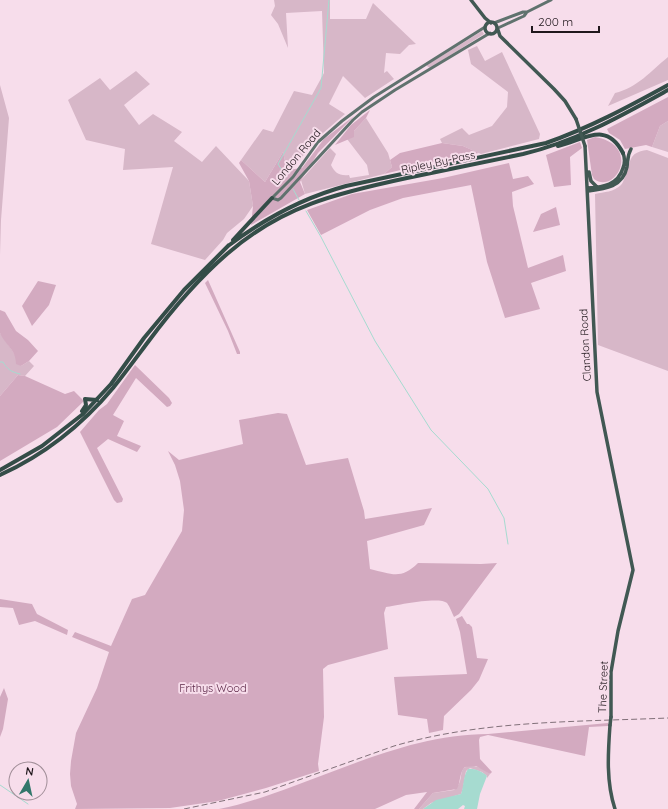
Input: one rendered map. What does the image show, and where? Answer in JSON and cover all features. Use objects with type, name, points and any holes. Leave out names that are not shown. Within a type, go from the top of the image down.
[{"type":"highway","name":"Ripley By-Pass","points":[[228,246],[274,215],[311,197],[346,186],[546,143],[598,122],[668,84]]},
{"type":"highway","name":"Ripley By-Pass","points":[[0,475],[26,463],[48,448],[87,417],[112,389],[184,298],[218,262],[238,245],[275,220],[294,210],[348,191],[547,148],[568,141],[612,121],[668,90]]},
{"type":"highway","points":[[547,148],[564,145],[590,135],[601,134],[616,141],[623,153]]},
{"type":"highway","points":[[0,470],[42,446],[73,422],[97,400],[111,384],[144,338],[184,290],[228,246],[272,198]]},
{"type":"highway","points":[[73,422],[86,407],[85,399],[97,400]]},
{"type":"main road","points":[[471,0],[485,18],[493,23],[495,31],[485,31],[485,18]]},
{"type":"main road","points":[[485,26],[523,12],[527,12],[551,0]]},
{"type":"main road","name":"London Road","points":[[485,26],[374,96],[342,121],[318,142],[293,176],[272,198],[278,200],[281,198],[353,120],[377,101],[495,31],[524,16],[527,12]]},
{"type":"main road","name":"Clandon Road","points":[[495,31],[565,101],[576,118],[585,146],[597,392],[632,567]]},
{"type":"main road","points":[[588,189],[608,188],[619,182],[624,175],[631,149]]},
{"type":"main road","points":[[588,189],[613,183],[620,176],[624,164],[623,153]]},
{"type":"main road","points":[[586,163],[591,181],[597,187]]},
{"type":"main road","name":"The Street","points":[[615,809],[610,786],[609,767],[611,672],[618,631],[633,570],[632,567]]},
{"type":"shaded area","points":[[274,0],[330,0],[330,19],[366,19],[373,3],[416,44],[409,45],[400,54],[386,53],[384,73],[387,71],[394,79],[365,98],[343,76],[329,104],[345,114],[315,140],[293,169],[287,170],[283,152],[265,182],[241,160],[263,129],[273,132],[294,91],[312,95],[324,73],[322,11],[286,13],[288,48],[278,24],[271,15],[275,6]]},
{"type":"shaded area","points":[[482,31],[484,34],[430,68],[427,66],[427,65]]},
{"type":"shaded area","points":[[477,46],[485,61],[502,52],[540,134],[539,139],[481,154],[463,146],[442,143],[440,139],[462,128],[469,135],[492,126],[507,107],[508,92],[471,64],[468,50]]},
{"type":"shaded area","points":[[668,57],[668,80],[608,106],[615,93],[623,91],[637,83]]},
{"type":"shaded area","points":[[136,71],[150,84],[124,105],[139,125],[153,114],[182,132],[174,141],[202,162],[216,146],[249,181],[253,206],[244,219],[227,233],[223,240],[205,260],[151,244],[173,167],[123,170],[125,149],[86,140],[68,100],[100,78],[110,90]]},
{"type":"shaded area","points":[[0,85],[9,118],[1,220],[0,255]]},
{"type":"shaded area","points":[[366,118],[388,153],[392,167],[384,174],[305,194],[301,180],[330,148],[336,154],[331,165],[338,173],[349,175],[350,178],[369,175],[367,165],[347,139]]},
{"type":"shaded area","points":[[668,121],[668,152],[652,147],[660,126]]},
{"type":"shaded area","points":[[647,150],[668,158],[668,371],[598,345],[595,194],[612,190],[621,185],[633,156],[636,153]]},
{"type":"shaded area","points":[[0,333],[21,366],[29,361],[34,366],[25,376],[18,375],[0,396]]},
{"type":"shaded area","points":[[470,765],[482,768],[490,774],[487,778],[487,776],[482,772],[470,768],[466,771],[461,794],[431,803],[423,809],[419,809],[433,793],[454,790],[460,782],[463,769]]},
{"type":"shaded area","points":[[468,769],[473,769],[487,776],[480,794],[477,809],[464,809],[465,806],[463,805],[458,809],[423,809],[436,800],[461,794],[465,775]]},
{"type":"green space","points":[[668,97],[668,121],[660,126],[652,147],[646,145],[625,149],[620,140],[609,133],[607,129]]},
{"type":"green space","points":[[370,110],[366,118],[354,131],[354,137],[335,145],[351,125]]},
{"type":"green space","points":[[354,116],[318,153],[300,182],[305,194],[251,225],[253,206],[249,181],[239,163],[241,160],[265,182],[283,152],[287,170],[302,168],[324,139]]},
{"type":"green space","points":[[595,137],[609,142],[618,149],[621,158],[620,167],[616,175],[610,180],[602,182],[594,179],[592,175],[587,140]]},
{"type":"green space","points":[[580,142],[582,148],[570,157],[571,185],[554,187],[546,155]]},
{"type":"green space","points":[[442,143],[463,146],[479,153],[384,174],[392,167],[390,160],[400,153]]},
{"type":"green space","points":[[509,163],[513,179],[528,176],[534,184],[512,192],[513,206],[528,268],[563,255],[566,271],[531,283],[540,309],[505,318],[487,262],[471,185],[403,198],[370,210],[321,235],[307,210],[352,194],[443,178]]},
{"type":"green space","points":[[556,207],[560,225],[533,232],[541,214]]},
{"type":"green space","points":[[208,280],[240,354],[237,354],[228,331],[205,283]]},
{"type":"green space","points":[[38,281],[56,285],[49,305],[32,326],[22,306]]},
{"type":"green space","points":[[0,310],[5,312],[16,331],[28,340],[38,351],[29,361],[21,366],[16,364],[16,359],[12,351],[0,333]]},
{"type":"green space","points":[[135,365],[169,398],[172,403],[167,407],[136,378],[113,415],[124,421],[117,436],[141,446],[137,452],[108,439],[97,448],[123,499],[122,502],[117,503],[114,500],[80,432],[99,410],[107,404]]},
{"type":"green space","points":[[18,375],[25,376],[65,394],[74,391],[84,401],[57,427],[0,461],[0,396]]},
{"type":"green space","name":"Frithys Wood","points":[[278,413],[287,414],[306,465],[348,458],[365,519],[432,508],[424,525],[367,541],[370,569],[390,574],[401,574],[418,563],[497,563],[459,614],[454,617],[447,603],[436,600],[386,607],[384,613],[388,649],[328,665],[323,669],[324,717],[318,764],[319,771],[266,788],[218,801],[170,808],[75,809],[77,804],[71,786],[70,774],[76,733],[97,688],[109,652],[72,637],[75,632],[111,646],[132,599],[145,595],[182,531],[184,510],[180,481],[175,465],[168,451],[179,460],[243,444],[239,420]]},
{"type":"green space","points":[[0,599],[32,604],[37,614],[68,630],[67,635],[35,621],[19,625],[13,608],[0,607]]},
{"type":"green space","points":[[462,616],[467,624],[472,627],[477,658],[488,659],[479,680],[471,690],[444,716],[443,730],[429,733],[427,719],[398,715],[394,677],[467,674],[460,632],[456,619]]},
{"type":"green space","points":[[4,688],[8,699],[3,729],[0,737],[0,697]]},
{"type":"green space","points":[[608,723],[608,726],[589,727],[585,756],[488,735],[480,737],[480,759],[492,772],[490,774],[476,766],[465,767],[457,789],[433,793],[419,809],[414,809],[427,792],[406,795],[375,809],[219,809],[238,805],[266,796],[365,759],[413,744],[463,735]]},
{"type":"waterway","points":[[286,177],[278,164],[321,88],[329,0]]},
{"type":"waterway","points":[[293,189],[299,200]]},
{"type":"waterway","points":[[306,211],[375,341],[431,430],[488,489],[504,518],[508,544]]},
{"type":"waterway","points":[[0,362],[3,362],[12,371],[20,374]]},
{"type":"waterway","points":[[0,785],[28,804]]},
{"type":"railway","points":[[184,809],[265,792],[394,746],[428,737],[461,731],[530,724],[668,718]]}]
